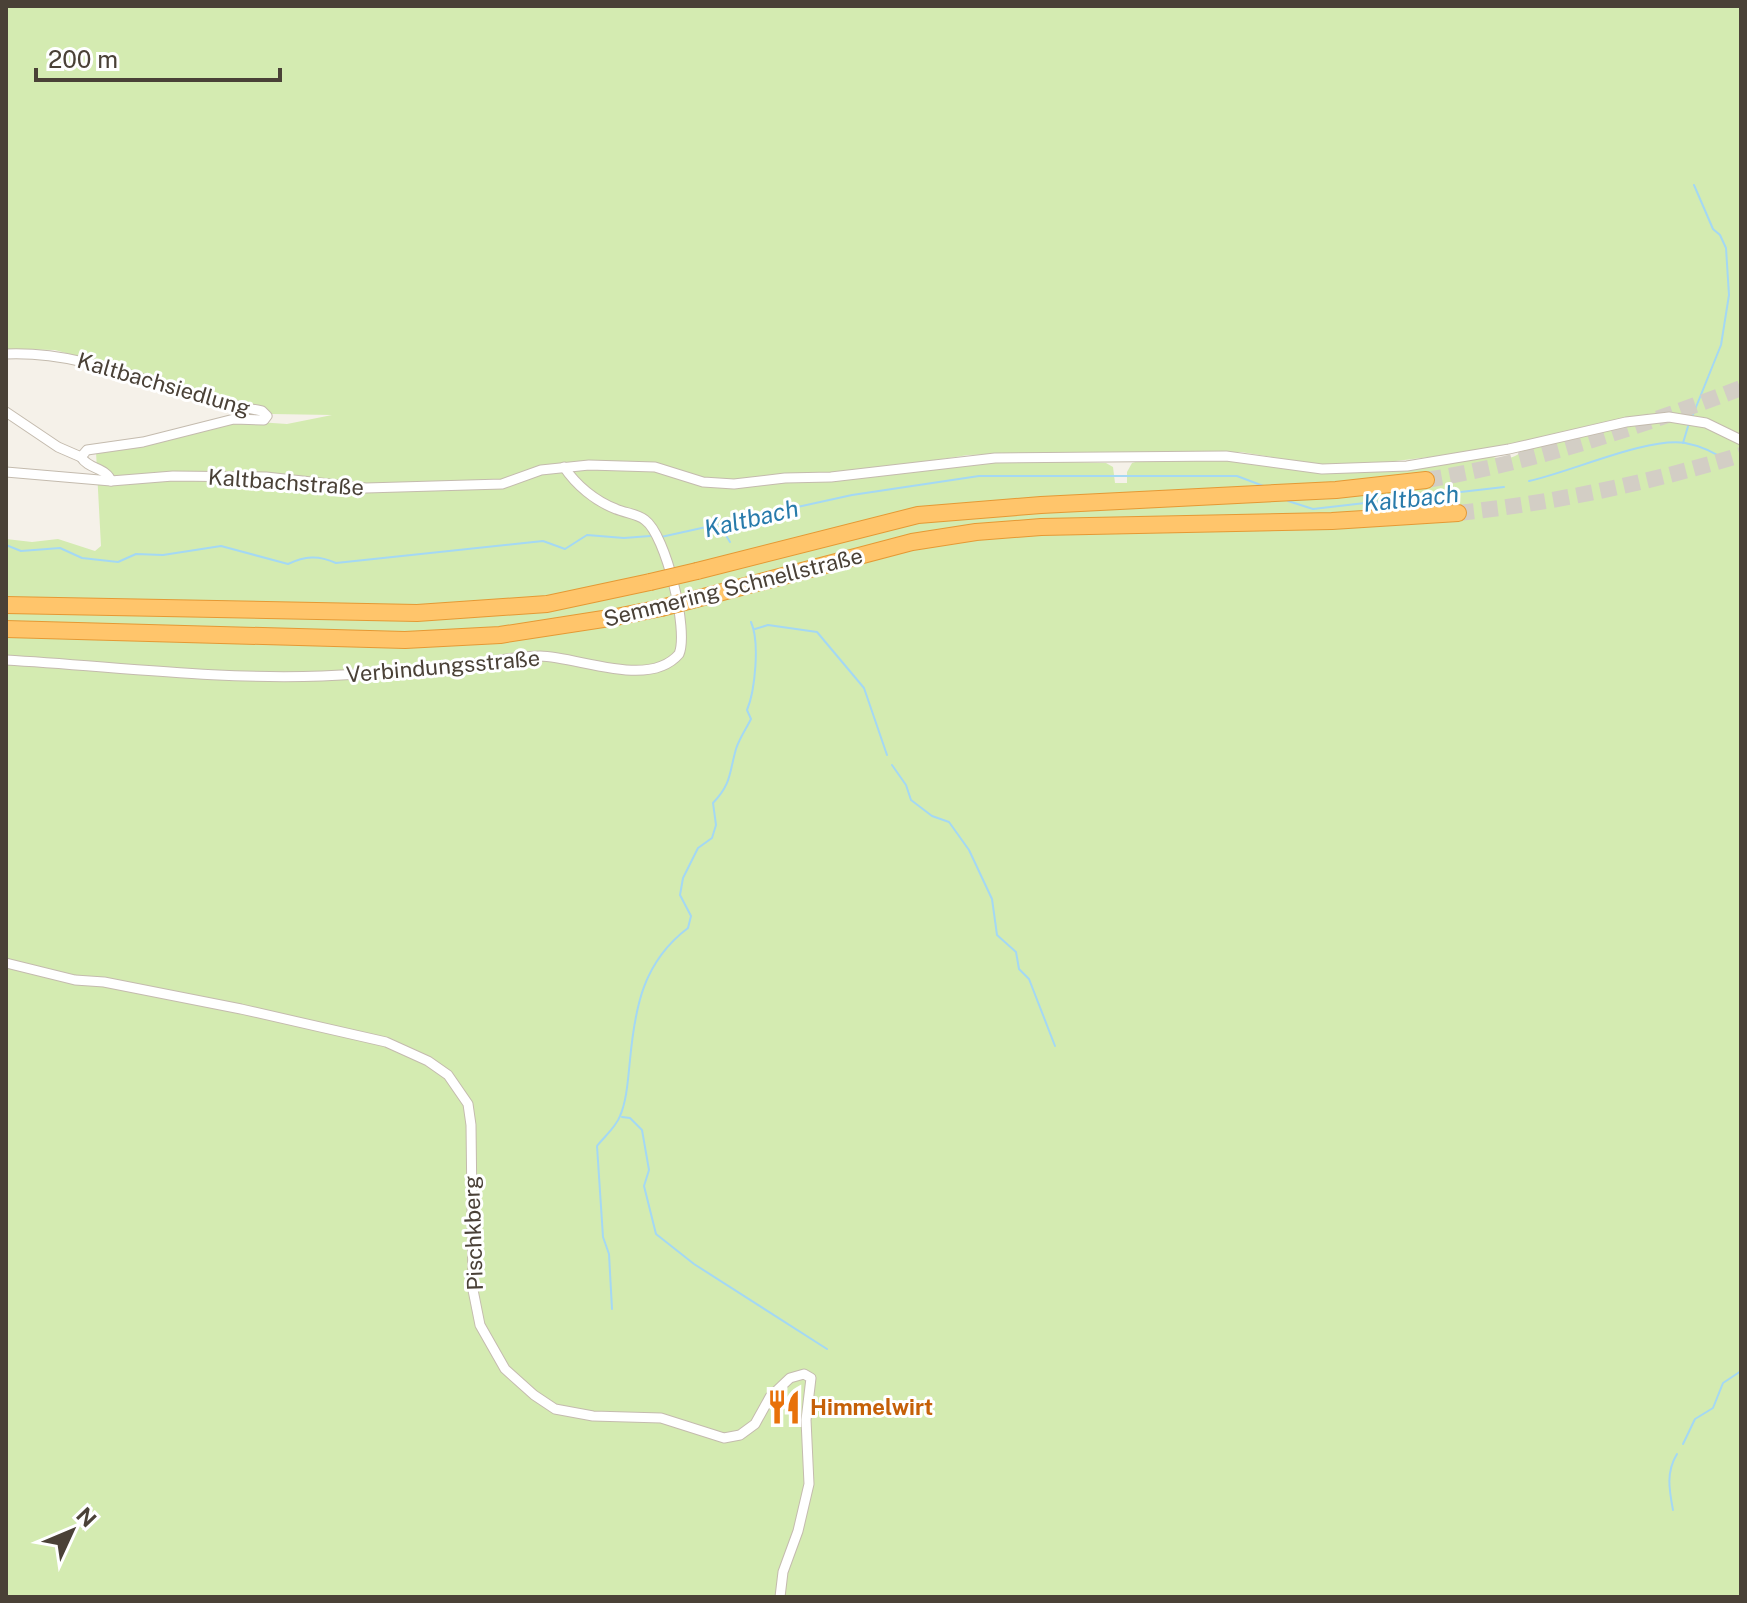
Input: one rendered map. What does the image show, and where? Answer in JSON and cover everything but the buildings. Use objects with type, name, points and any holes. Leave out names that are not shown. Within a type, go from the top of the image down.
[{"type":"highway","name":"Semmering Schnellstraße","points":[[6,605],[417,613],[547,604],[697,571],[918,515],[1041,505],[1299,493],[1426,480]]},
{"type":"highway","name":"Semmering Schnellstraße","points":[[6,629],[405,640],[500,635],[661,608],[912,542],[976,532],[1041,527],[1332,521],[1458,513]]},
{"type":"street","name":"Kaltbachsiedlung","points":[[6,354],[35,352],[75,358],[203,398],[262,411],[267,416],[264,420],[234,419],[143,442],[87,450],[81,457]]},
{"type":"street","points":[[6,412],[58,447],[107,474],[111,481]]},
{"type":"street","name":"Kaltbachstraße","points":[[6,472],[111,481],[173,476],[266,477],[366,488],[502,484],[541,470],[589,465],[655,467],[714,484],[831,477],[995,458],[1226,456],[1322,469],[1375,468],[1466,457],[1626,422],[1669,417],[1706,423],[1741,440]]},
{"type":"street","name":"Verbindungsstraße","points":[[6,660],[240,676],[319,676],[414,671],[536,656],[567,658],[634,671],[656,669],[675,660],[683,640],[683,626],[664,548],[655,530],[644,518],[613,508],[589,493],[573,481],[564,467]]},
{"type":"street","name":"Pischkberg","points":[[6,963],[75,980],[104,982],[367,1037],[408,1050],[448,1075],[468,1104],[471,1125],[473,1290],[480,1325],[505,1369],[534,1395],[555,1409],[593,1416],[661,1418],[724,1438],[740,1435],[755,1424],[770,1397],[790,1378],[804,1374],[811,1378],[806,1420],[809,1484],[798,1531],[783,1572],[780,1597]]},
{"type":"green space","points":[[6,6],[1741,6],[1741,1597],[6,1597],[6,539],[32,542],[58,539],[95,551],[101,546],[96,452],[243,421],[287,424],[332,415],[272,414],[231,399],[55,350],[6,349]],"holes":[[[1637,417],[1572,439],[1522,451],[1510,458],[1488,456],[1434,466],[1346,473],[1238,460],[1145,459],[1132,463],[1127,472],[1127,483],[1115,483],[1113,467],[1106,463],[911,464],[968,455],[1241,452],[1316,464],[1361,465],[1527,442]]]},
{"type":"waterway","points":[[1692,417],[1721,345],[1729,295],[1726,248],[1713,229],[1694,185]]},
{"type":"waterway","points":[[1683,443],[1689,423]]},
{"type":"waterway","name":"Kaltbach","points":[[1529,481],[1630,450],[1669,443],[1697,446],[1730,463]]},
{"type":"waterway","name":"Kaltbach","points":[[661,537],[852,495],[979,476],[1237,476],[1266,487]]},
{"type":"waterway","name":"Kaltbach","points":[[1288,501],[1313,509],[1504,487]]},
{"type":"waterway","points":[[720,526],[730,542]]},
{"type":"waterway","name":"Kaltbach","points":[[6,545],[21,551],[60,548],[82,558],[118,562],[136,554],[163,555],[221,546],[288,564],[300,559],[323,559],[336,563],[543,541],[565,549],[587,535],[624,538],[650,536]]},
{"type":"waterway","points":[[612,1309],[597,1146],[616,1124],[622,1110],[635,1022],[644,987],[661,956],[688,928],[691,916],[680,895],[683,878],[698,848],[712,838],[716,825],[713,803],[727,783],[737,745],[751,719],[747,710],[756,654],[751,622]]},
{"type":"waterway","points":[[755,629],[768,625],[817,632],[864,688],[887,755]]},
{"type":"waterway","points":[[892,765],[906,785],[911,800],[932,816],[949,822],[969,850],[992,899],[997,935],[1016,952],[1019,969],[1029,979],[1055,1046]]},
{"type":"waterway","points":[[622,1117],[630,1118],[642,1130],[649,1170],[644,1186],[656,1234],[694,1264],[827,1349]]},
{"type":"waterway","points":[[1683,1444],[1695,1419],[1713,1408],[1723,1383],[1741,1371]]},
{"type":"waterway","points":[[1673,1510],[1670,1474],[1677,1454]]},
{"type":"tunnel","points":[[1426,480],[1507,464],[1586,442],[1741,388]]},
{"type":"tunnel","points":[[1458,513],[1601,491],[1741,455]]},
{"type":"place","name":"Himmelwirt","points":[[784,1407]]}]
